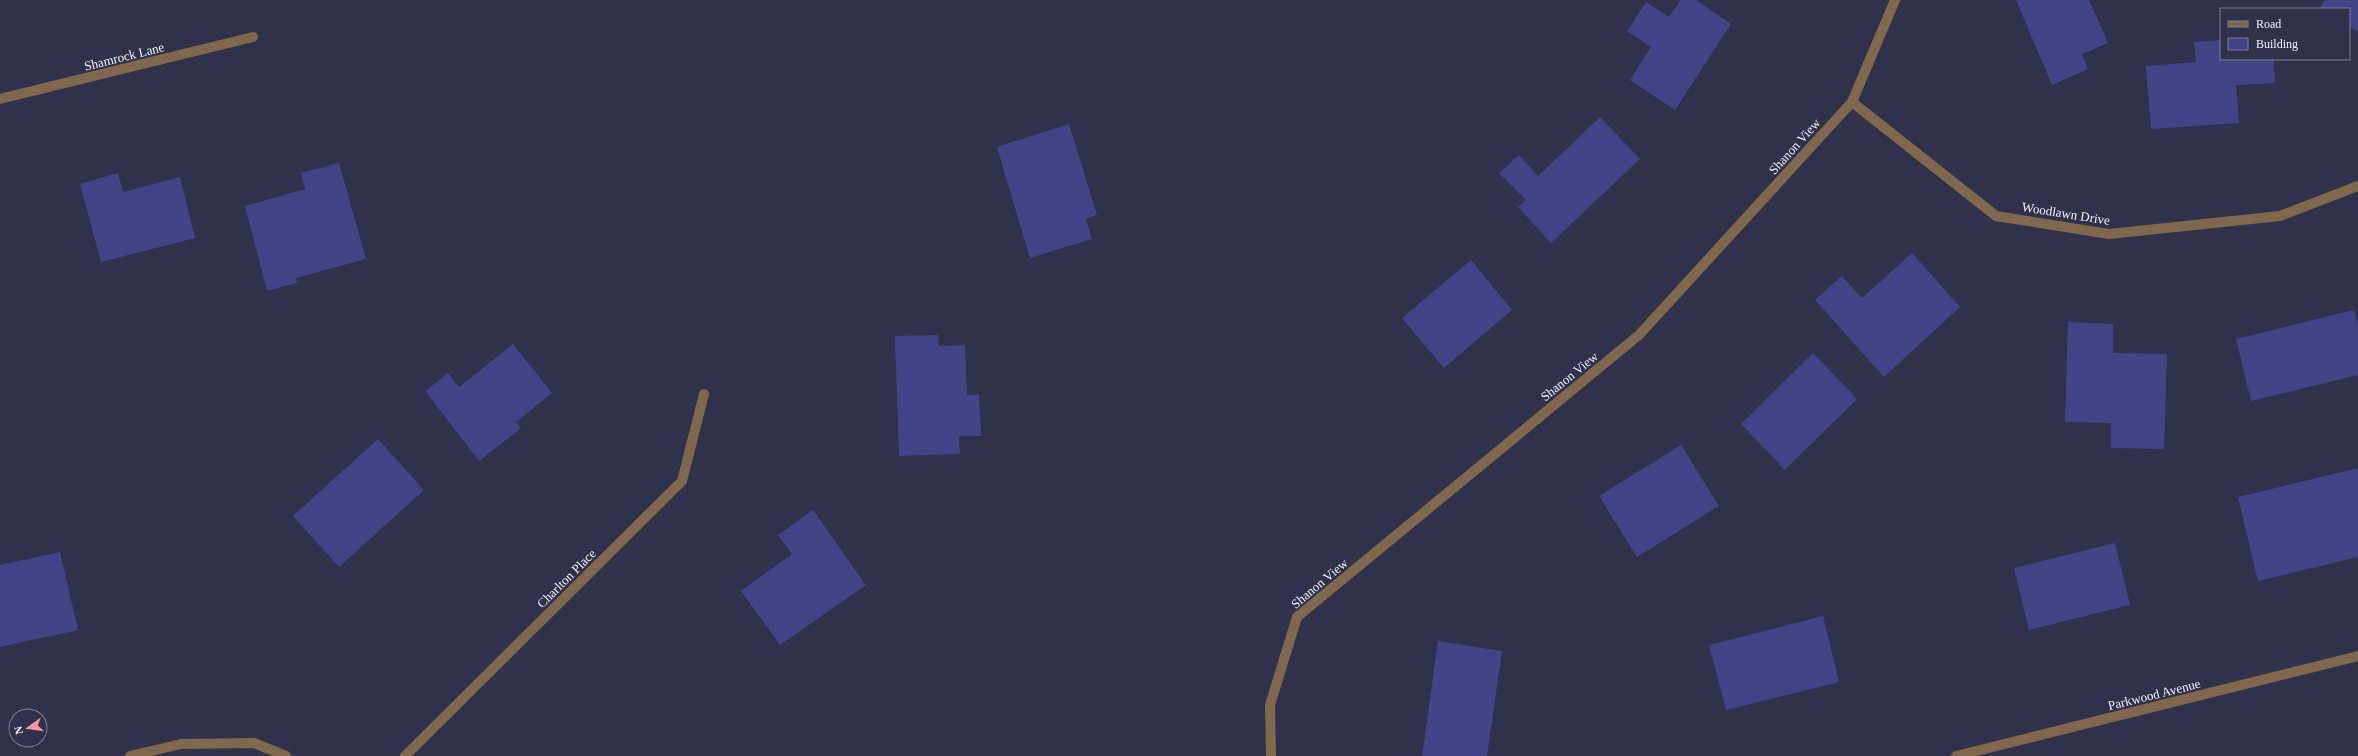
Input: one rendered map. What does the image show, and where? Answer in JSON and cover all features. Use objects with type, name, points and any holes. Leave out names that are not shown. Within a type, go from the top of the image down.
[{"type":"street","name":"Shanon View","points":[[1271,756],[1270,705],[1297,617],[1639,335],[1852,102],[1895,0]]},
{"type":"street","name":"Shamrock Lane","points":[[0,99],[253,37]]},
{"type":"street","name":"Woodlawn Drive","points":[[1852,102],[1996,216],[2101,233],[2116,234],[2280,216],[2358,186]]},
{"type":"street","name":"Charlton Place","points":[[405,756],[682,481],[704,394]]},
{"type":"street","name":"Parkwood Avenue","points":[[1956,756],[2358,656]]},
{"type":"street","points":[[130,756],[181,744],[254,742],[286,756]]},
{"type":"building","points":[[1681,0],[1696,0],[1731,24],[1675,110],[1630,80],[1651,47],[1627,31],[1646,2],[1669,17]]},
{"type":"building","points":[[2016,0],[2089,0],[2108,43],[2082,54],[2088,69],[2052,85]]},
{"type":"building","points":[[2325,0],[2358,0],[2358,32],[2350,27],[2350,8],[2320,7]]},
{"type":"building","points":[[2220,40],[2220,60],[2274,60],[2275,83],[2236,85],[2239,123],[2151,129],[2146,66],[2196,62],[2194,42]]},
{"type":"building","points":[[1600,117],[1640,159],[1551,243],[1518,207],[1526,200],[1499,173],[1519,155],[1538,176]]},
{"type":"building","points":[[1069,124],[1097,215],[1086,219],[1092,239],[1030,258],[997,147]]},
{"type":"building","points":[[339,163],[366,259],[296,278],[297,283],[267,291],[245,206],[305,189],[301,173]]},
{"type":"building","points":[[118,173],[123,192],[180,177],[195,238],[101,262],[80,184]]},
{"type":"building","points":[[1912,253],[1960,307],[1884,377],[1815,300],[1842,276],[1862,298]]},
{"type":"building","points":[[1471,260],[1512,310],[1444,368],[1402,318]]},
{"type":"building","points":[[2354,310],[2358,325],[2358,375],[2251,401],[2236,339]]},
{"type":"building","points":[[2068,322],[2113,324],[2113,353],[2167,354],[2164,449],[2111,448],[2111,423],[2065,422]]},
{"type":"building","points":[[938,335],[939,346],[965,345],[967,395],[979,395],[981,436],[959,436],[960,454],[899,456],[895,336]]},
{"type":"building","points":[[513,344],[552,393],[516,422],[521,428],[479,461],[425,391],[448,373],[459,387]]},
{"type":"building","points":[[1813,353],[1857,399],[1785,470],[1741,424]]},
{"type":"building","points":[[378,439],[424,490],[339,567],[293,516]]},
{"type":"building","points":[[1681,445],[1719,506],[1637,557],[1599,496]]},
{"type":"building","points":[[2358,468],[2358,557],[2258,581],[2238,497]]},
{"type":"building","points":[[813,510],[866,585],[780,645],[741,591],[792,554],[778,535]]},
{"type":"building","points":[[2115,543],[2130,605],[2029,630],[2014,568]]},
{"type":"building","points":[[60,552],[78,630],[0,647],[0,565]]},
{"type":"building","points":[[1823,616],[1839,682],[1726,710],[1709,645]]},
{"type":"building","points":[[1438,641],[1502,651],[1487,756],[1422,756]]}]
